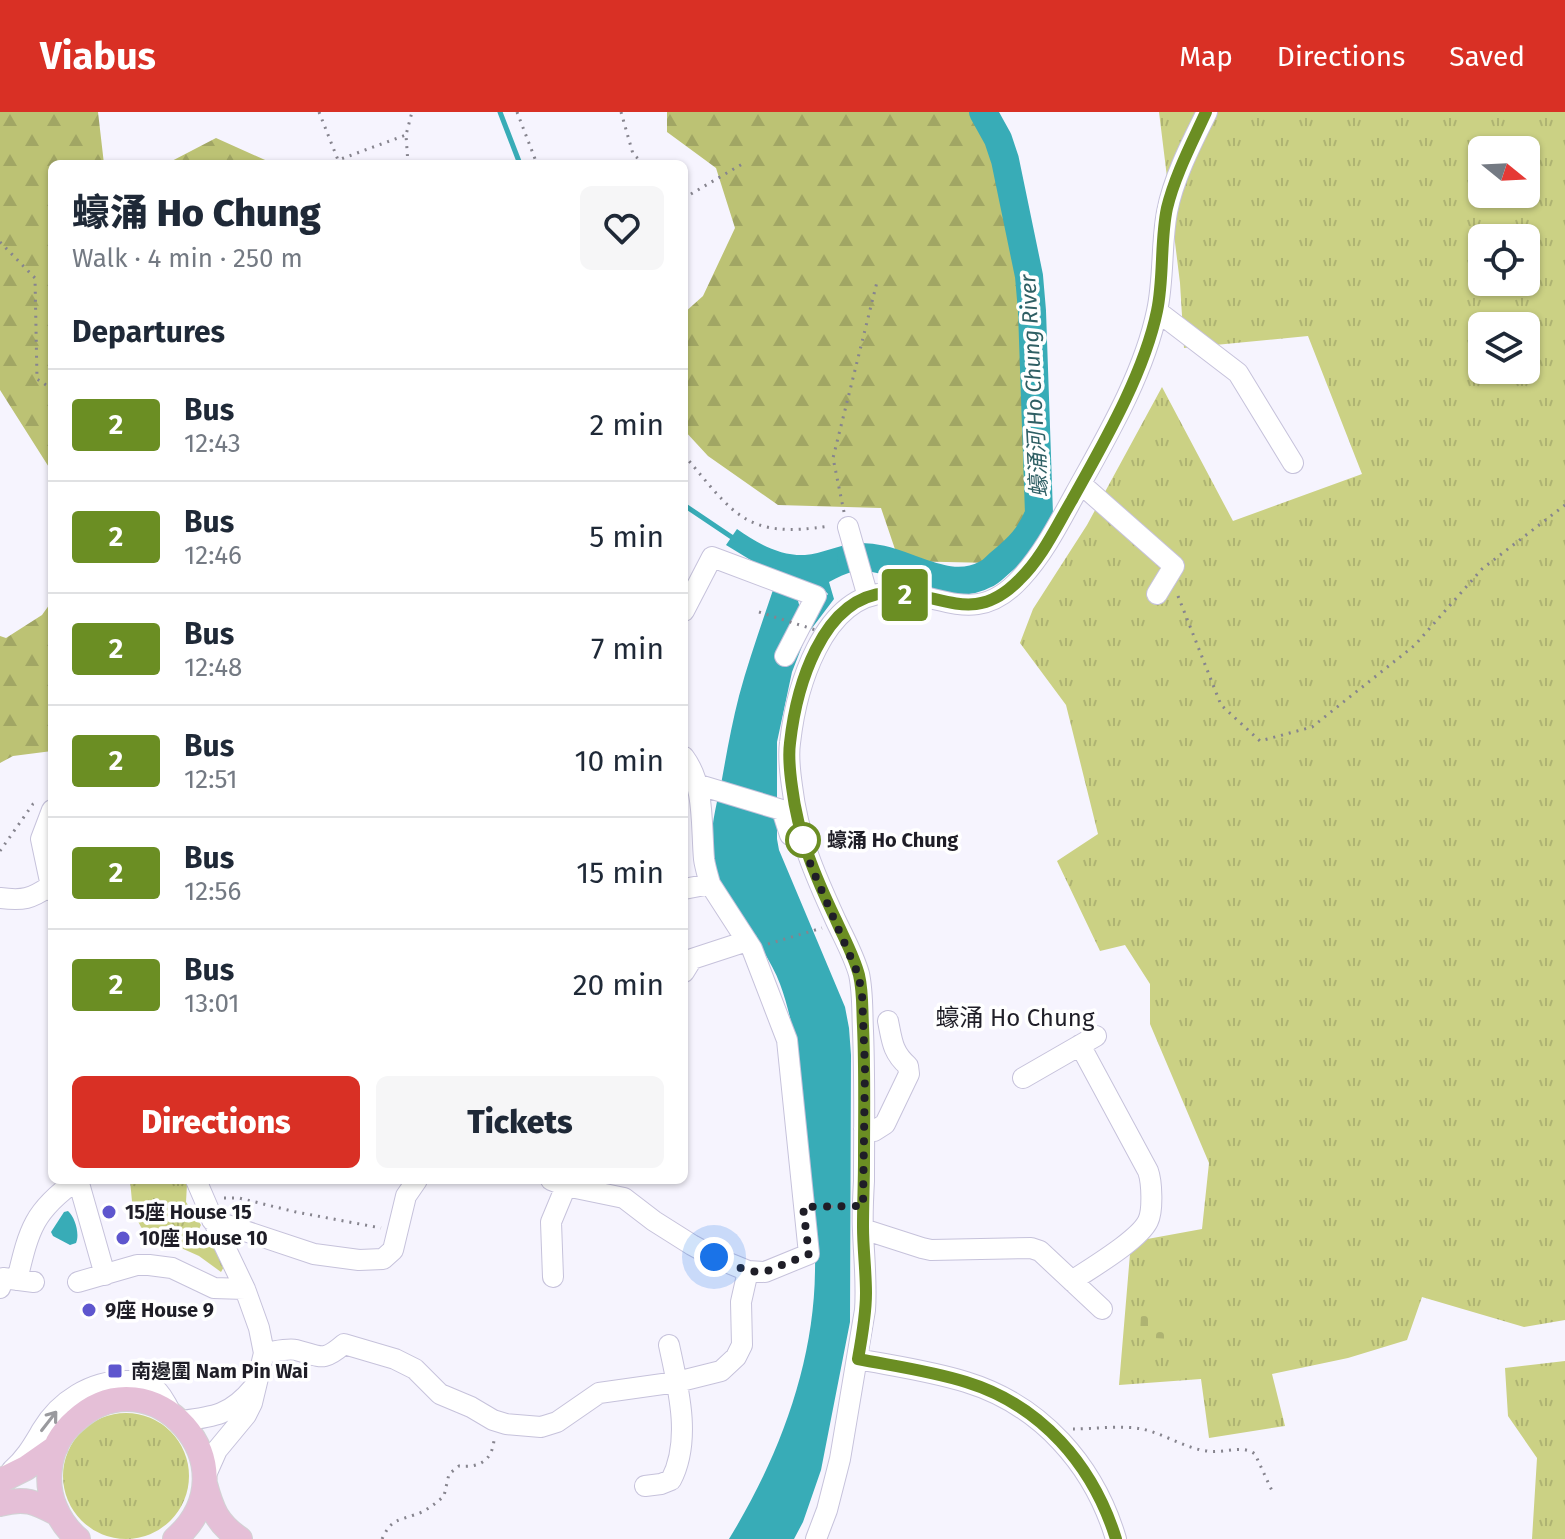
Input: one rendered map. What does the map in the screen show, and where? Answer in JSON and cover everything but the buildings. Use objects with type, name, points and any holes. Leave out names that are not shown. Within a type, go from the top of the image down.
[{"type":"main road","points":[[68,1530],[51,1495],[49,1476],[56,1447],[61,1436],[88,1410],[124,1400],[149,1403],[176,1417],[192,1435],[200,1451],[215,1516],[240,1539]]},
{"type":"main road","points":[[0,1481],[56,1447]]},
{"type":"main road","points":[[175,1539],[195,1515],[205,1480]]},
{"type":"main road","points":[[0,1504],[26,1500],[36,1503],[68,1530]]},
{"type":"street","points":[[866,589],[958,605],[986,603],[1019,581],[1036,561],[1081,484],[1141,362],[1157,311],[1167,209],[1185,157],[1207,112]]},
{"type":"street","points":[[1157,311],[1238,373],[1293,463]]},
{"type":"street","points":[[1081,484],[1174,566],[1157,594]]},
{"type":"street","points":[[847,525],[866,589]]},
{"type":"street","points":[[688,603],[712,557],[816,596],[785,656]]},
{"type":"street","points":[[816,1539],[833,1488],[863,1332],[866,1292],[863,1229],[865,1068],[862,993],[855,964],[811,866],[798,826],[789,746],[813,655],[837,618],[866,589]]},
{"type":"street","points":[[562,1184],[624,1198],[692,1245],[748,1271],[765,1272],[809,1254],[787,1040],[750,945],[710,884],[705,862],[704,787],[688,762]]},
{"type":"street","points":[[704,787],[782,810],[800,871],[811,866]]},
{"type":"street","points":[[46,806],[41,839],[48,874]]},
{"type":"street","points":[[688,888],[710,884]]},
{"type":"street","points":[[0,898],[32,898],[48,890]]},
{"type":"street","points":[[688,966],[692,959],[750,945]]},
{"type":"street","points":[[864,1129],[874,1131],[885,1124],[909,1074],[908,1066],[893,1047],[888,1021]]},
{"type":"street","points":[[1023,1078],[1088,1041],[1150,1177],[1151,1214],[1141,1232],[1072,1281]]},
{"type":"street","points":[[17,1283],[27,1239],[37,1217],[53,1198],[72,1184]]},
{"type":"street","points":[[79,1184],[105,1275]]},
{"type":"street","points":[[212,1220],[314,1254],[359,1260],[383,1259],[393,1250],[406,1196],[414,1184]]},
{"type":"street","points":[[553,1277],[551,1222],[558,1184]]},
{"type":"street","points":[[200,1190],[245,1289],[264,1353],[252,1403],[217,1450],[205,1480]]},
{"type":"street","points":[[863,1229],[931,1250],[1031,1248],[1040,1251],[1102,1309]]},
{"type":"street","points":[[78,1282],[137,1265],[160,1266],[183,1272],[214,1288],[245,1289]]},
{"type":"street","points":[[264,1353],[293,1349],[319,1357],[331,1355],[344,1344],[395,1359],[415,1369],[440,1394],[493,1420],[541,1427],[557,1422],[599,1393],[677,1382],[721,1371],[736,1357],[742,1345],[741,1302],[748,1271]]},
{"type":"street","points":[[645,1486],[671,1480],[677,1468],[681,1445],[677,1382],[669,1345]]},
{"type":"street","points":[[858,1359],[966,1382],[998,1394],[1028,1412],[1055,1434],[1084,1470],[1105,1507],[1116,1539]]},
{"type":"street","points":[[0,1481],[22,1461],[50,1418],[68,1400],[89,1388],[116,1381],[137,1381],[157,1388],[176,1417],[214,1417],[238,1404],[258,1382]]},
{"type":"path","points":[[319,112],[338,160],[406,135]]},
{"type":"path","points":[[408,160],[406,135],[412,112]]},
{"type":"path","points":[[517,112],[535,160]]},
{"type":"path","points":[[621,112],[633,154],[640,160]]},
{"type":"path","points":[[688,196],[744,163]]},
{"type":"path","points":[[0,242],[35,278],[37,379],[48,386]]},
{"type":"path","points":[[688,460],[725,503],[746,521],[781,531],[847,525],[833,458],[877,282]]},
{"type":"path","points":[[1169,574],[1221,705],[1260,741],[1312,727],[1415,645],[1482,569],[1565,505]]},
{"type":"path","points":[[759,612],[825,633]]},
{"type":"path","points":[[0,851],[33,804],[46,806]]},
{"type":"path","points":[[750,945],[837,923]]},
{"type":"path","points":[[200,1190],[296,1212],[398,1229]]},
{"type":"path","points":[[803,1207],[863,1206]]},
{"type":"path","points":[[382,1539],[387,1529],[401,1517],[416,1515],[444,1496],[449,1474],[459,1466],[471,1467],[485,1462],[493,1450],[493,1420]]},
{"type":"path","points":[[1069,1429],[1140,1429],[1210,1452],[1250,1449],[1273,1493]]},
{"type":"green space","points":[[0,112],[98,112],[104,160],[48,160],[48,466],[0,390]]},
{"type":"green space","points":[[667,112],[990,112],[1013,146],[1042,295],[1043,434],[1049,507],[993,563],[899,561],[881,508],[778,505],[708,456],[688,434],[688,309],[703,296],[735,228],[716,168],[667,132]]},
{"type":"green space","points":[[1159,112],[1565,112],[1565,1320],[1524,1327],[1422,1297],[1407,1340],[1348,1358],[1272,1374],[1285,1426],[1209,1438],[1201,1379],[1119,1385],[1131,1242],[1202,1229],[1209,1163],[1150,1024],[1150,984],[1125,945],[1100,951],[1057,861],[1098,834],[1066,705],[1020,643],[1033,609],[1087,525],[1162,387],[1233,521],[1362,474],[1308,336],[1184,348],[1180,283]]},
{"type":"green space","points":[[216,138],[265,160],[174,160]]},
{"type":"green space","points":[[48,607],[48,752],[13,756],[0,763],[0,636],[6,638],[42,615]]},
{"type":"green space","points":[[130,1184],[187,1184],[186,1202],[201,1225],[198,1231],[205,1243],[217,1247],[225,1265],[221,1272],[199,1256],[153,1238],[141,1227],[133,1212]]},
{"type":"green space","points":[[1141,1315],[1171,1317],[1170,1339],[1140,1337]]},
{"type":"green space","points":[[1565,1361],[1565,1539],[1532,1539],[1537,1458],[1508,1416],[1505,1368]]},
{"type":"green space","points":[[126,1413],[150,1418],[170,1432],[184,1452],[189,1476],[184,1500],[170,1520],[150,1534],[126,1539],[102,1534],[82,1520],[68,1500],[63,1476],[68,1452],[82,1432],[102,1418]]},
{"type":"water","points":[[737,529],[760,544],[795,555],[859,544],[890,553],[888,569],[857,571],[829,582],[834,599],[806,636],[792,672],[777,742],[779,850],[845,1007],[851,1055],[850,1322],[821,1470],[794,1539],[729,1539],[763,1477],[790,1411],[808,1342],[815,1254],[800,1080],[791,1022],[773,968],[721,884],[712,842],[714,815],[736,706],[774,587],[797,597],[801,612],[820,604],[828,594],[820,586],[814,588],[762,567],[726,545]]},
{"type":"water","points":[[68,1211],[75,1221],[77,1235],[76,1243],[70,1245],[51,1232],[64,1212]]},
{"type":"waterway","points":[[500,112],[518,160]]},
{"type":"waterway","name":"蠔涌河 Ho Chung River","points":[[851,558],[885,560],[936,577],[969,580],[988,573],[1014,551],[1028,535],[1039,514],[1029,276],[1005,160],[983,112]]},
{"type":"waterway","points":[[688,508],[736,540]]},
{"type":"bus line","name":"2","points":[[1116,1539],[1105,1507],[1084,1470],[1055,1434],[1028,1412],[998,1394],[966,1382],[858,1359],[866,1292],[862,993],[851,954],[811,866],[798,826],[789,746],[813,655],[825,633],[852,605],[886,593],[958,605],[986,603],[1019,581],[1036,561],[1081,484],[1141,362],[1157,311],[1167,209],[1185,157],[1206,112]]},
{"type":"place","name":"蠔涌 Ho Chung","points":[[803,840]]},
{"type":"place","name":"15座 House 15","points":[[109,1212]]},
{"type":"place","name":"10座 House 10","points":[[123,1238]]},
{"type":"place","name":"9座 House 9","points":[[89,1310]]},
{"type":"place","name":"南邊圍 Nam Pin Wai","points":[[115,1371]]},
{"type":"district","name":"蠔涌 Ho Chung","points":[[1015,1018]]},
{"type":"route","points":[[714,1257],[748,1271],[765,1272],[809,1254],[803,1207],[863,1206],[865,1068],[862,993],[851,954],[811,866],[803,840]]}]
